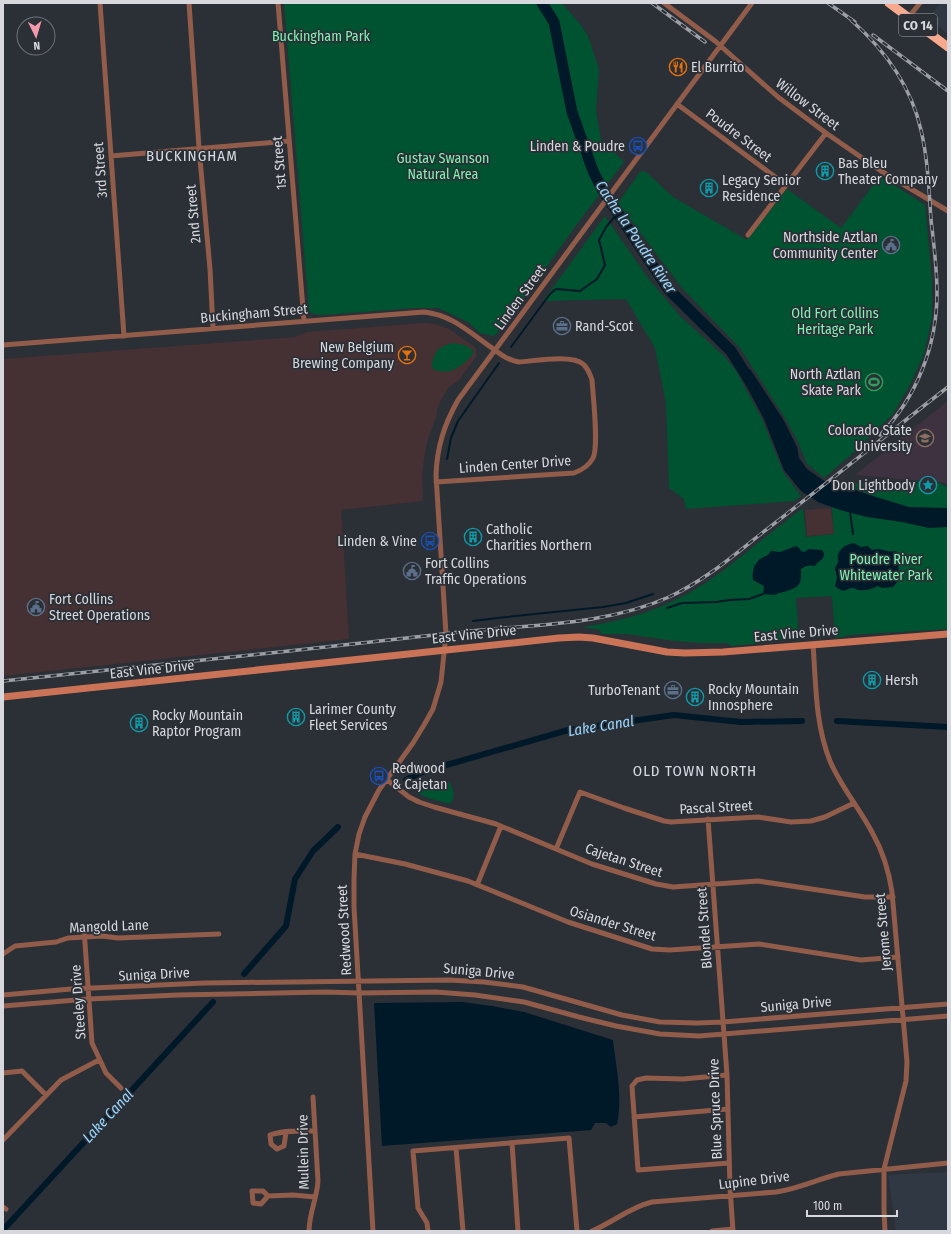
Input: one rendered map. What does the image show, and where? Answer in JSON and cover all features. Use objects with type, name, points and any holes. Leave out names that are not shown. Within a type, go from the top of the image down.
[{"type":"highway","name":"CO 14","points":[[889,3],[948,47]]},
{"type":"main road","name":"East Vine Drive","points":[[3,697],[559,638],[579,637],[608,640],[667,652],[685,653],[723,652],[948,634]]},
{"type":"street","name":"3rd Street","points":[[100,3],[124,336]]},
{"type":"street","name":"2nd Street","points":[[189,3],[198,148],[210,269],[213,328]]},
{"type":"street","name":"1st Street","points":[[278,3],[304,321]]},
{"type":"street","name":"Willow Street","points":[[664,3],[721,46],[778,97],[826,133],[881,171],[948,211]]},
{"type":"street","name":"Linden Street","points":[[445,651],[446,634],[436,482],[438,451],[447,422],[458,400],[752,3]]},
{"type":"street","points":[[908,18],[920,3]]},
{"type":"street","name":"Poudre Street","points":[[677,104],[786,185]]},
{"type":"street","points":[[748,235],[826,133]]},
{"type":"street","points":[[111,156],[289,141]]},
{"type":"street","name":"Buckingham Street","points":[[3,345],[415,312],[434,313],[451,319],[495,351]]},
{"type":"street","name":"Linden Center Drive","points":[[436,482],[574,473],[586,467],[592,459],[596,446],[592,380],[584,365],[570,358],[514,361],[505,358],[495,351]]},
{"type":"street","name":"Jerome Street","points":[[813,644],[818,715],[820,730],[825,746],[836,774],[879,845],[890,878],[893,897],[907,1062],[906,1081],[884,1169],[885,1231]]},
{"type":"street","name":"Redwood Street","points":[[373,1231],[354,907],[355,854],[359,834],[365,817],[379,790],[413,743],[433,708],[441,682],[445,651]]},
{"type":"street","name":"Cajetan Street","points":[[386,779],[409,797],[419,802],[485,820],[592,864],[663,886],[673,887],[758,881],[865,897],[893,897]]},
{"type":"street","name":"Pascal Street","points":[[556,849],[580,792],[624,808],[671,822],[758,817],[792,822],[811,821],[854,803]]},
{"type":"street","name":"Blondel Street","points":[[708,819],[724,1034]]},
{"type":"street","points":[[477,885],[501,826]]},
{"type":"street","name":"Osiander Street","points":[[355,854],[412,866],[468,881],[568,922],[647,948],[670,950],[759,944],[861,960],[898,957]]},
{"type":"street","name":"Steeley Drive","points":[[84,929],[92,1043],[106,1073],[121,1088]]},
{"type":"street","name":"Mangold Lane","points":[[3,954],[15,946],[56,942],[68,938],[102,936],[118,938],[219,934]]},
{"type":"street","name":"Suniga Drive","points":[[3,996],[88,988],[204,983],[449,980],[484,982],[523,987],[622,1014],[660,1022],[697,1023],[948,1004]]},
{"type":"street","name":"Suniga Drive","points":[[3,1006],[89,999],[186,994],[436,992],[475,995],[524,1002],[601,1022],[660,1034],[699,1036],[948,1016]]},
{"type":"street","name":"Blue Spruce Drive","points":[[724,1034],[727,1075],[730,1196],[733,1230]]},
{"type":"street","points":[[3,1140],[61,1080],[99,1060]]},
{"type":"street","points":[[3,1073],[22,1072],[46,1095]]},
{"type":"street","points":[[727,1075],[683,1079],[646,1078],[637,1080],[632,1086],[638,1170],[729,1163]]},
{"type":"street","name":"Mullein Drive","points":[[309,1231],[309,1223],[318,1181],[313,1097]]},
{"type":"street","points":[[634,1117],[728,1109]]},
{"type":"street","points":[[286,1132],[315,1131]]},
{"type":"street","points":[[428,1231],[426,1223],[418,1208],[413,1151],[569,1138],[576,1231]]},
{"type":"street","points":[[512,1143],[518,1231]]},
{"type":"street","points":[[456,1148],[463,1231]]},
{"type":"street","name":"Lupine Drive","points":[[592,1231],[601,1228],[643,1204],[652,1202],[791,1190],[839,1174],[948,1163]]},
{"type":"street","points":[[268,1196],[293,1195],[315,1197]]},
{"type":"street","points":[[712,1231],[733,1230]]},
{"type":"shaded area","points":[[940,3],[948,3],[948,34],[928,19]]},
{"type":"shaded area","points":[[424,323],[436,324],[449,329],[476,348],[476,357],[459,380],[448,388],[437,410],[427,442],[424,460],[422,475],[423,501],[341,510],[349,639],[3,676],[3,359],[295,337],[307,332]]},
{"type":"shaded area","points":[[750,369],[783,419],[797,447],[799,458],[807,469],[824,481],[833,482],[909,507],[948,508],[948,527],[929,528],[867,517],[840,510],[818,502],[801,491],[784,470],[764,419],[740,374]]},
{"type":"shaded area","name":"Colorado State University","points":[[948,401],[948,483],[855,475]]},
{"type":"shaded area","points":[[831,508],[834,534],[807,536],[805,510]]},
{"type":"shaded area","points":[[854,543],[861,547],[868,546],[872,550],[879,549],[896,551],[899,555],[898,581],[893,587],[882,588],[878,586],[866,590],[858,590],[853,588],[843,590],[835,586],[837,578],[835,568],[838,562],[839,552],[844,546]]},
{"type":"shaded area","points":[[796,546],[804,552],[809,549],[822,550],[824,555],[815,566],[811,565],[801,569],[801,580],[796,587],[775,595],[763,594],[764,586],[753,580],[753,570],[756,563],[768,555],[771,551],[780,552]]},
{"type":"shaded area","points":[[462,1002],[524,1012],[613,1040],[619,1092],[619,1113],[617,1124],[611,1127],[606,1123],[595,1123],[591,1130],[382,1146],[374,1003]]},
{"type":"shaded area","points":[[948,1172],[948,1231],[896,1231],[888,1175]]},
{"type":"green space","name":"Gustav Swanson Natural Area","points":[[284,3],[562,3],[581,25],[588,36],[599,69],[596,111],[601,140],[624,162],[577,224],[508,321],[494,336],[480,333],[468,322],[438,308],[415,308],[323,315],[313,314],[309,311]]},
{"type":"green space","name":"Old Fort Collins Heritage Park","points":[[645,171],[673,197],[747,240],[787,189],[841,228],[880,176],[925,205],[932,280],[932,318],[924,354],[910,385],[893,414],[853,453],[824,478],[807,464],[798,442],[785,418],[740,348],[682,288],[618,203],[640,172]]},
{"type":"green space","points":[[605,216],[648,278],[681,317],[723,355],[736,371],[762,419],[783,472],[801,496],[795,501],[686,509],[684,499],[669,488],[666,403],[655,348],[626,299],[543,301]]},
{"type":"green space","points":[[452,343],[465,345],[473,350],[473,354],[460,366],[450,371],[445,372],[433,369],[432,363],[437,351],[445,345]]},
{"type":"green space","name":"Poudre River Whitewater Park","points":[[931,480],[948,487],[948,629],[849,635],[835,638],[832,596],[796,598],[799,641],[794,639],[731,646],[727,643],[701,643],[626,634],[601,634],[600,630],[582,627],[647,612],[691,592],[721,572],[803,508],[806,537],[834,534],[831,497],[836,489],[847,482],[894,487],[910,482]]},
{"type":"green space","points":[[449,782],[454,793],[450,804],[428,798],[417,793]]},
{"type":"waterway","name":"Cache la Poudre River","points":[[542,3],[554,22],[572,112],[593,171],[603,191],[669,290],[731,351],[751,383]]},
{"type":"waterway","points":[[511,347],[550,294],[556,289],[580,291],[597,279],[605,265],[599,240],[606,227],[618,213]]},
{"type":"waterway","points":[[447,459],[451,438],[458,421],[499,363]]},
{"type":"waterway","points":[[850,512],[853,534]]},
{"type":"waterway","points":[[473,621],[603,607],[626,603],[653,594]]},
{"type":"waterway","points":[[667,608],[682,603],[749,599],[763,594]]},
{"type":"waterway","name":"Lake Canal","points":[[406,780],[422,772],[568,730],[674,715],[741,722],[802,721]]},
{"type":"waterway","name":"Lake Canal","points":[[837,721],[948,727]]},
{"type":"waterway","name":"Lake Canal","points":[[244,974],[286,926],[295,879],[313,851],[338,827]]},
{"type":"waterway","name":"Lake Canal","points":[[3,1230],[213,1002]]},
{"type":"railway","points":[[652,3],[705,42]]},
{"type":"railway","points":[[828,3],[855,22]]},
{"type":"railway","points":[[851,20],[874,43],[895,69],[910,98],[916,114],[921,130],[927,164],[936,265],[936,312],[929,351],[905,404],[880,435]]},
{"type":"railway","points":[[873,35],[948,91]]},
{"type":"railway","points":[[3,681],[480,630],[563,623],[617,614],[643,607],[682,591],[718,568],[948,387]]},
{"type":"place","name":"El Burrito","points":[[678,67]]},
{"type":"place","name":"Linden & Poudre","points":[[638,146]]},
{"type":"place","name":"Bas Bleu Theater Company","points":[[825,171]]},
{"type":"place","name":"Legacy Senior Residence","points":[[709,188]]},
{"type":"place","name":"Northside Aztlan Community Center","points":[[891,245]]},
{"type":"place","name":"Rand-Scot","points":[[562,326]]},
{"type":"place","name":"New Belgium Brewing Company","points":[[407,355]]},
{"type":"place","name":"North Aztlan Skate Park","points":[[874,382]]},
{"type":"place","name":"Colorado State University","points":[[925,438]]},
{"type":"place","name":"Don Lightbody","points":[[928,485]]},
{"type":"place","name":"Catholic Charities Northern","points":[[473,537]]},
{"type":"place","name":"Linden & Vine","points":[[430,541]]},
{"type":"place","name":"Fort Collins Traffic Operations","points":[[412,571]]},
{"type":"place","name":"Fort Collins Street Operations","points":[[36,607]]},
{"type":"place","name":"Hersh","points":[[872,680]]},
{"type":"place","name":"TurboTenant","points":[[673,690]]},
{"type":"place","name":"Rocky Mountain Innosphere","points":[[695,697]]},
{"type":"place","name":"Larimer County Fleet Services","points":[[296,717]]},
{"type":"place","name":"Rocky Mountain Raptor Program","points":[[139,723]]},
{"type":"place","name":"Redwood & Cajetan","points":[[379,776]]},
{"type":"district","name":"BUCKINGHAM","points":[[192,156]]},
{"type":"district","name":"OLD TOWN NORTH","points":[[695,771]]},
{"type":"park label","name":"Buckingham Park","points":[[321,36]]}]
